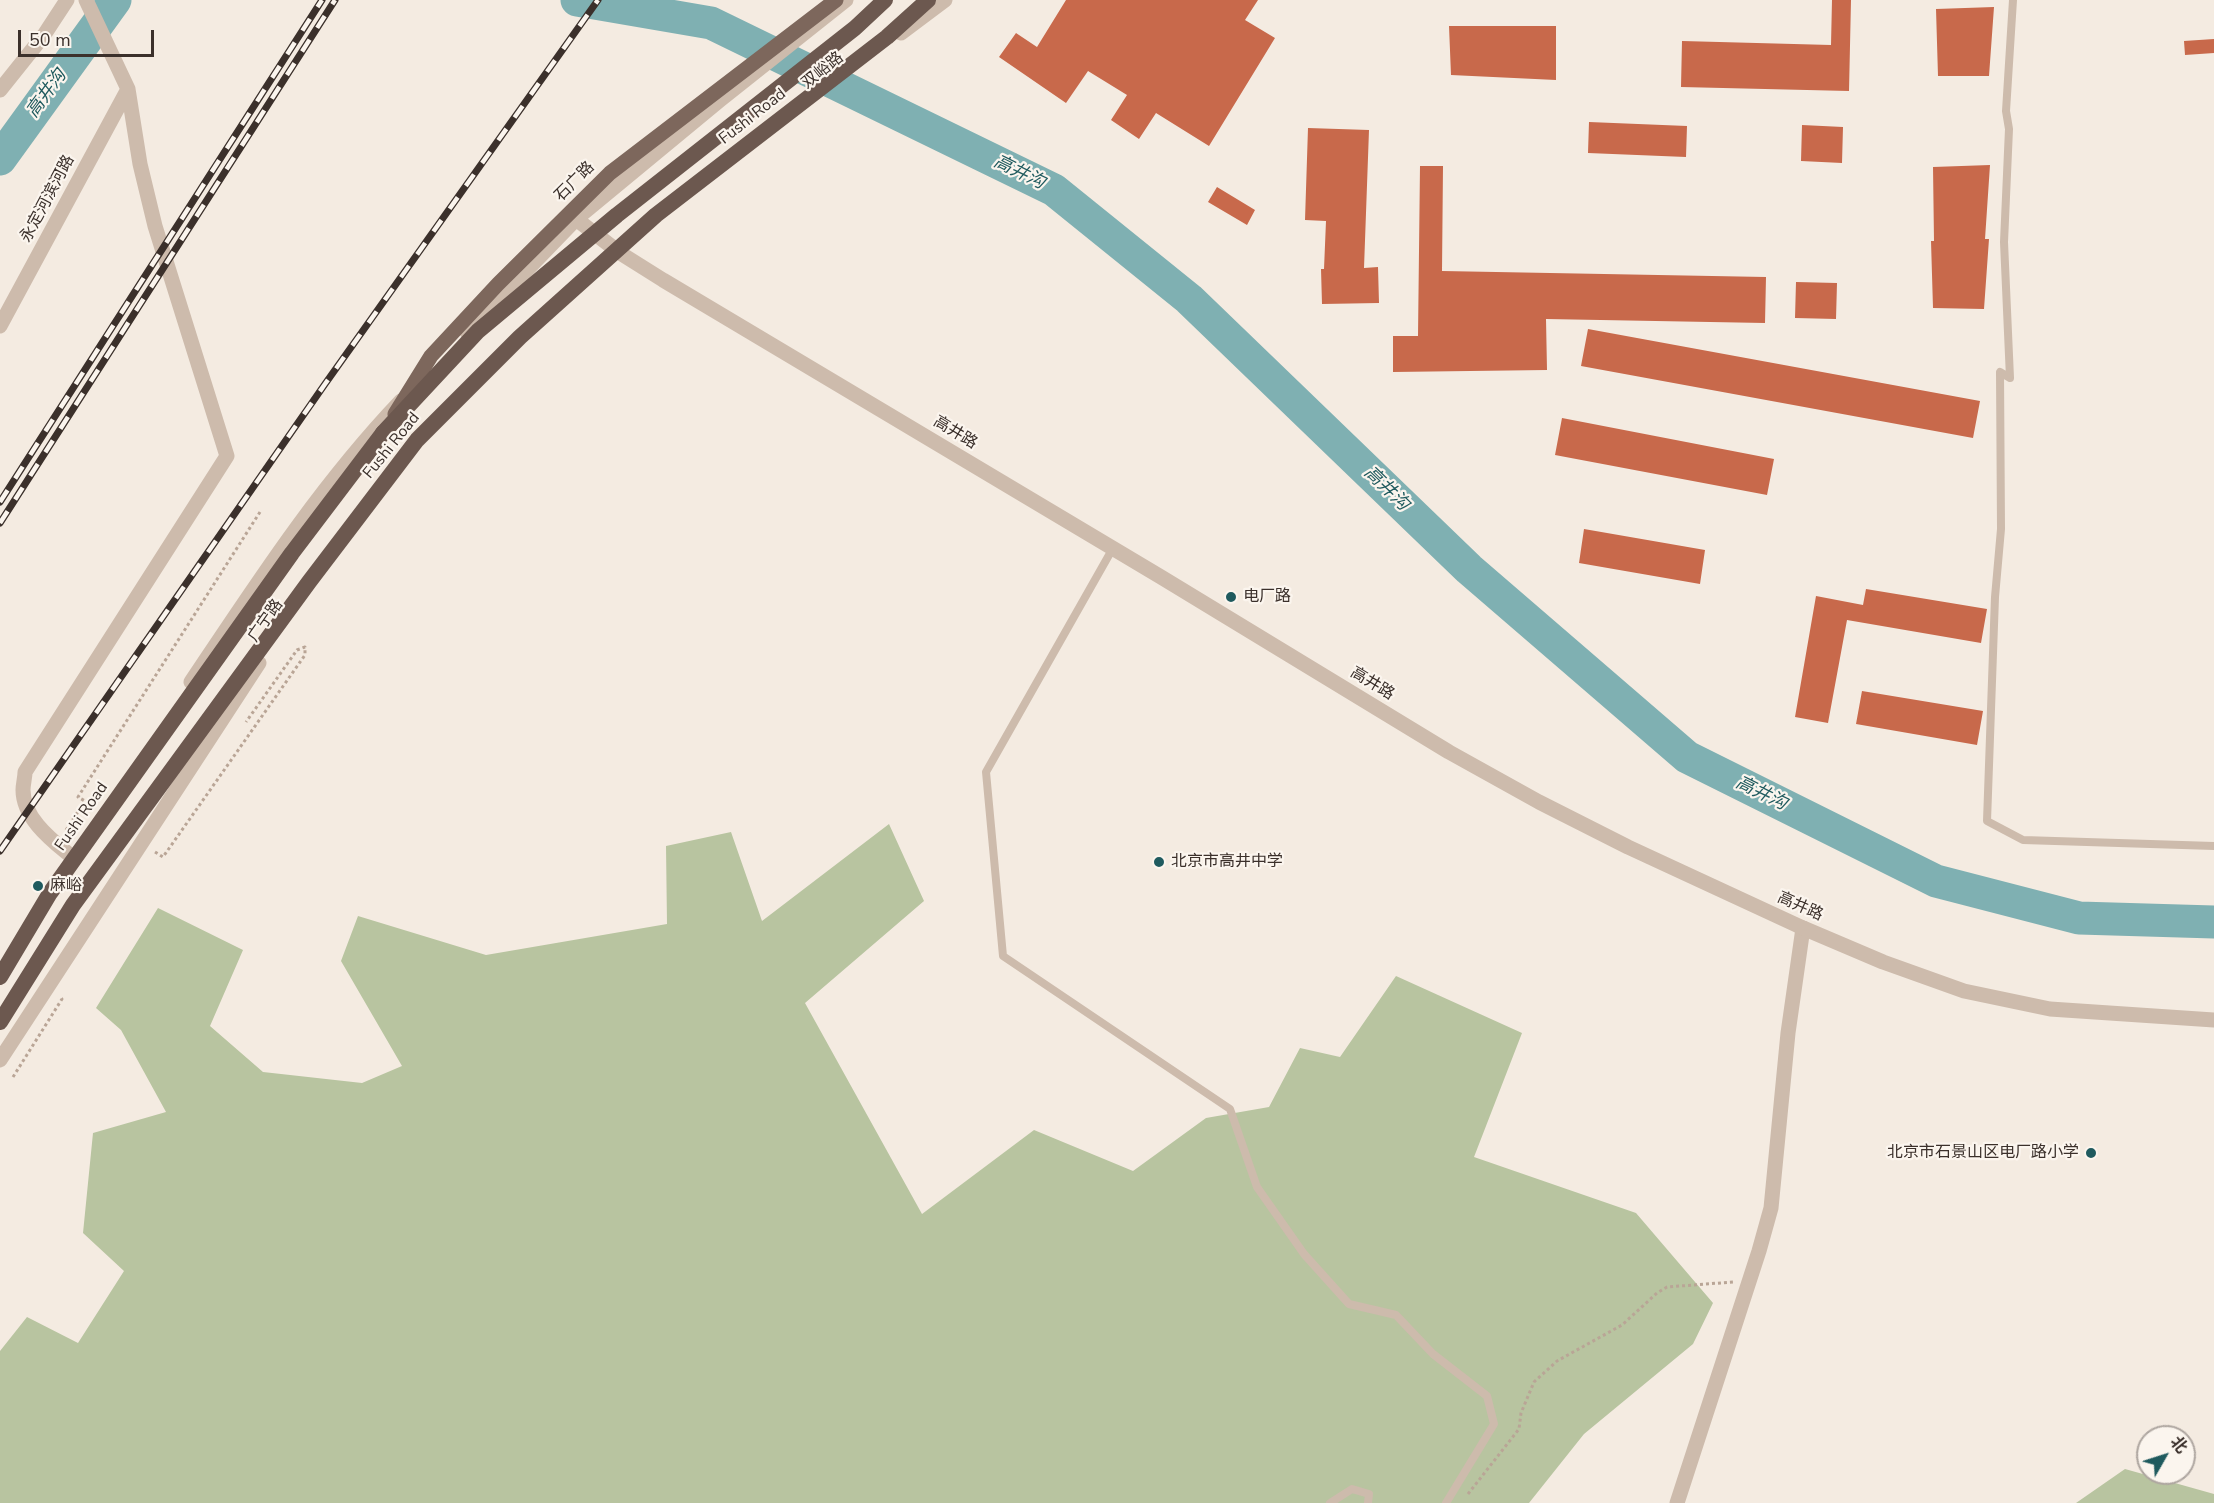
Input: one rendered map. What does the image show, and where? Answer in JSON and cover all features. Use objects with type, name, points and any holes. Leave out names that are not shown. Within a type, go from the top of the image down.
[{"type":"highway","name":"Fushi Road","points":[[0,977],[50,893],[292,553],[383,433],[478,331],[617,214],[855,28],[885,0]]},
{"type":"highway","name":"Fushi Road","points":[[0,1022],[73,905],[309,582],[417,440],[520,337],[656,215],[887,37],[928,0]]},
{"type":"main road","name":"石广路","points":[[383,433],[431,356],[498,284],[610,173],[836,0]]},
{"type":"street","points":[[0,90],[44,35],[68,0]]},
{"type":"street","points":[[72,857],[44,833],[28,810],[23,793],[26,772],[227,456],[155,226],[140,164],[128,89],[86,0]]},
{"type":"street","points":[[576,219],[720,99],[846,0]]},
{"type":"street","name":"双峪路","points":[[620,253],[684,199],[778,130],[891,40],[928,0]]},
{"type":"street","points":[[891,40],[945,0]]},
{"type":"street","name":"永定河滨河路","points":[[0,326],[128,89]]},
{"type":"street","name":"广宁路","points":[[0,962],[302,521],[366,438],[576,219]]},
{"type":"street","name":"高井路","points":[[576,219],[620,253],[673,286],[1113,548],[1449,752],[1539,802],[1628,847],[1803,928],[1883,962],[1975,994],[2050,1009],[2214,1020]]},
{"type":"street","name":"广宁路","points":[[0,1060],[280,632],[409,454],[521,334],[620,253]]},
{"type":"street","points":[[1677,1503],[1750,1280],[1771,1208],[1788,1033],[1803,928]]},
{"type":"lane","points":[[2013,0],[2006,111],[2009,129],[2004,242],[2010,378],[2000,372],[2001,529],[1995,597],[1987,821],[2023,840],[2214,846]]},
{"type":"lane","points":[[1113,548],[986,772],[1003,956],[1230,1109],[1257,1187],[1304,1254],[1349,1304],[1396,1315],[1433,1354],[1487,1396],[1494,1424],[1446,1503]]},
{"type":"lane","points":[[1330,1503],[1352,1489],[1370,1494],[1368,1503]]},
{"type":"path","points":[[66,831],[86,801],[78,797],[261,512]]},
{"type":"path","points":[[147,847],[163,858],[305,655],[305,647],[297,650],[246,722]]},
{"type":"path","points":[[1463,1501],[1519,1429],[1521,1413],[1534,1382],[1557,1361],[1622,1325],[1657,1293],[1667,1287],[1750,1280]]},
{"type":"green space","points":[[889,824],[924,901],[805,1003],[922,1214],[1034,1130],[1133,1171],[1206,1118],[1269,1107],[1300,1048],[1340,1057],[1396,976],[1522,1033],[1474,1157],[1636,1213],[1713,1303],[1693,1344],[1584,1434],[1529,1503],[0,1503],[0,1351],[27,1317],[78,1343],[124,1271],[83,1233],[93,1133],[166,1112],[121,1030],[96,1008],[158,908],[243,950],[210,1026],[263,1072],[362,1083],[402,1066],[341,961],[358,916],[486,955],[667,924],[666,846],[731,832],[762,921]]},
{"type":"green space","points":[[2125,1469],[2136,1472],[2136,1485],[2182,1485],[2214,1494],[2214,1503],[2076,1503]]},
{"type":"building","points":[[1066,0],[1258,0],[1245,20],[1275,38],[1209,146],[1156,113],[1139,139],[1111,120],[1127,95],[1088,71],[1066,103],[999,57],[1016,33],[1037,47]]},
{"type":"building","points":[[1832,0],[1851,0],[1849,91],[1681,87],[1682,41],[1831,45]]},
{"type":"building","points":[[1994,7],[1989,76],[1938,76],[1936,9]]},
{"type":"building","points":[[1449,26],[1556,26],[1556,80],[1451,75]]},
{"type":"building","points":[[2214,39],[2214,53],[2185,55],[2184,41]]},
{"type":"building","points":[[1589,122],[1687,126],[1686,157],[1588,153]]},
{"type":"building","points":[[1802,125],[1843,127],[1842,163],[1801,161]]},
{"type":"building","points":[[1308,128],[1369,130],[1364,268],[1378,267],[1379,303],[1322,304],[1321,269],[1324,269],[1326,221],[1305,220]]},
{"type":"building","points":[[1990,165],[1985,239],[1989,239],[1984,309],[1933,308],[1931,241],[1934,241],[1933,167]]},
{"type":"building","points":[[1420,166],[1443,166],[1442,271],[1766,277],[1765,323],[1546,319],[1547,370],[1393,372],[1393,336],[1418,336]]},
{"type":"building","points":[[1217,187],[1255,210],[1247,225],[1208,202]]},
{"type":"building","points":[[1796,282],[1837,283],[1836,319],[1795,318]]},
{"type":"building","points":[[1588,329],[1980,401],[1973,438],[1581,366]]},
{"type":"building","points":[[1562,418],[1774,459],[1767,495],[1555,455]]},
{"type":"building","points":[[1584,529],[1705,550],[1700,584],[1579,563]]},
{"type":"building","points":[[1866,589],[1987,609],[1981,643],[1847,620],[1828,723],[1795,717],[1816,596],[1863,605]]},
{"type":"building","points":[[1862,691],[1983,711],[1977,745],[1856,724]]},
{"type":"waterway","name":"高井沟","points":[[0,159],[115,0]]},
{"type":"waterway","name":"高井沟","points":[[577,0],[711,23],[1054,190],[1189,299],[1469,569],[1687,757],[1936,881],[2079,918],[2214,922]]},
{"type":"railway","points":[[0,502],[322,0]]},
{"type":"railway","points":[[0,523],[335,0]]},
{"type":"railway","points":[[0,851],[325,384],[598,0]]},
{"type":"place","name":"电厂路","points":[[1231,597]]},
{"type":"place","name":"北京市高井中学","points":[[1159,862]]},
{"type":"place","name":"麻峪","points":[[38,886]]},
{"type":"place","name":"北京市石景山区电厂路小学","points":[[2091,1153]]}]
